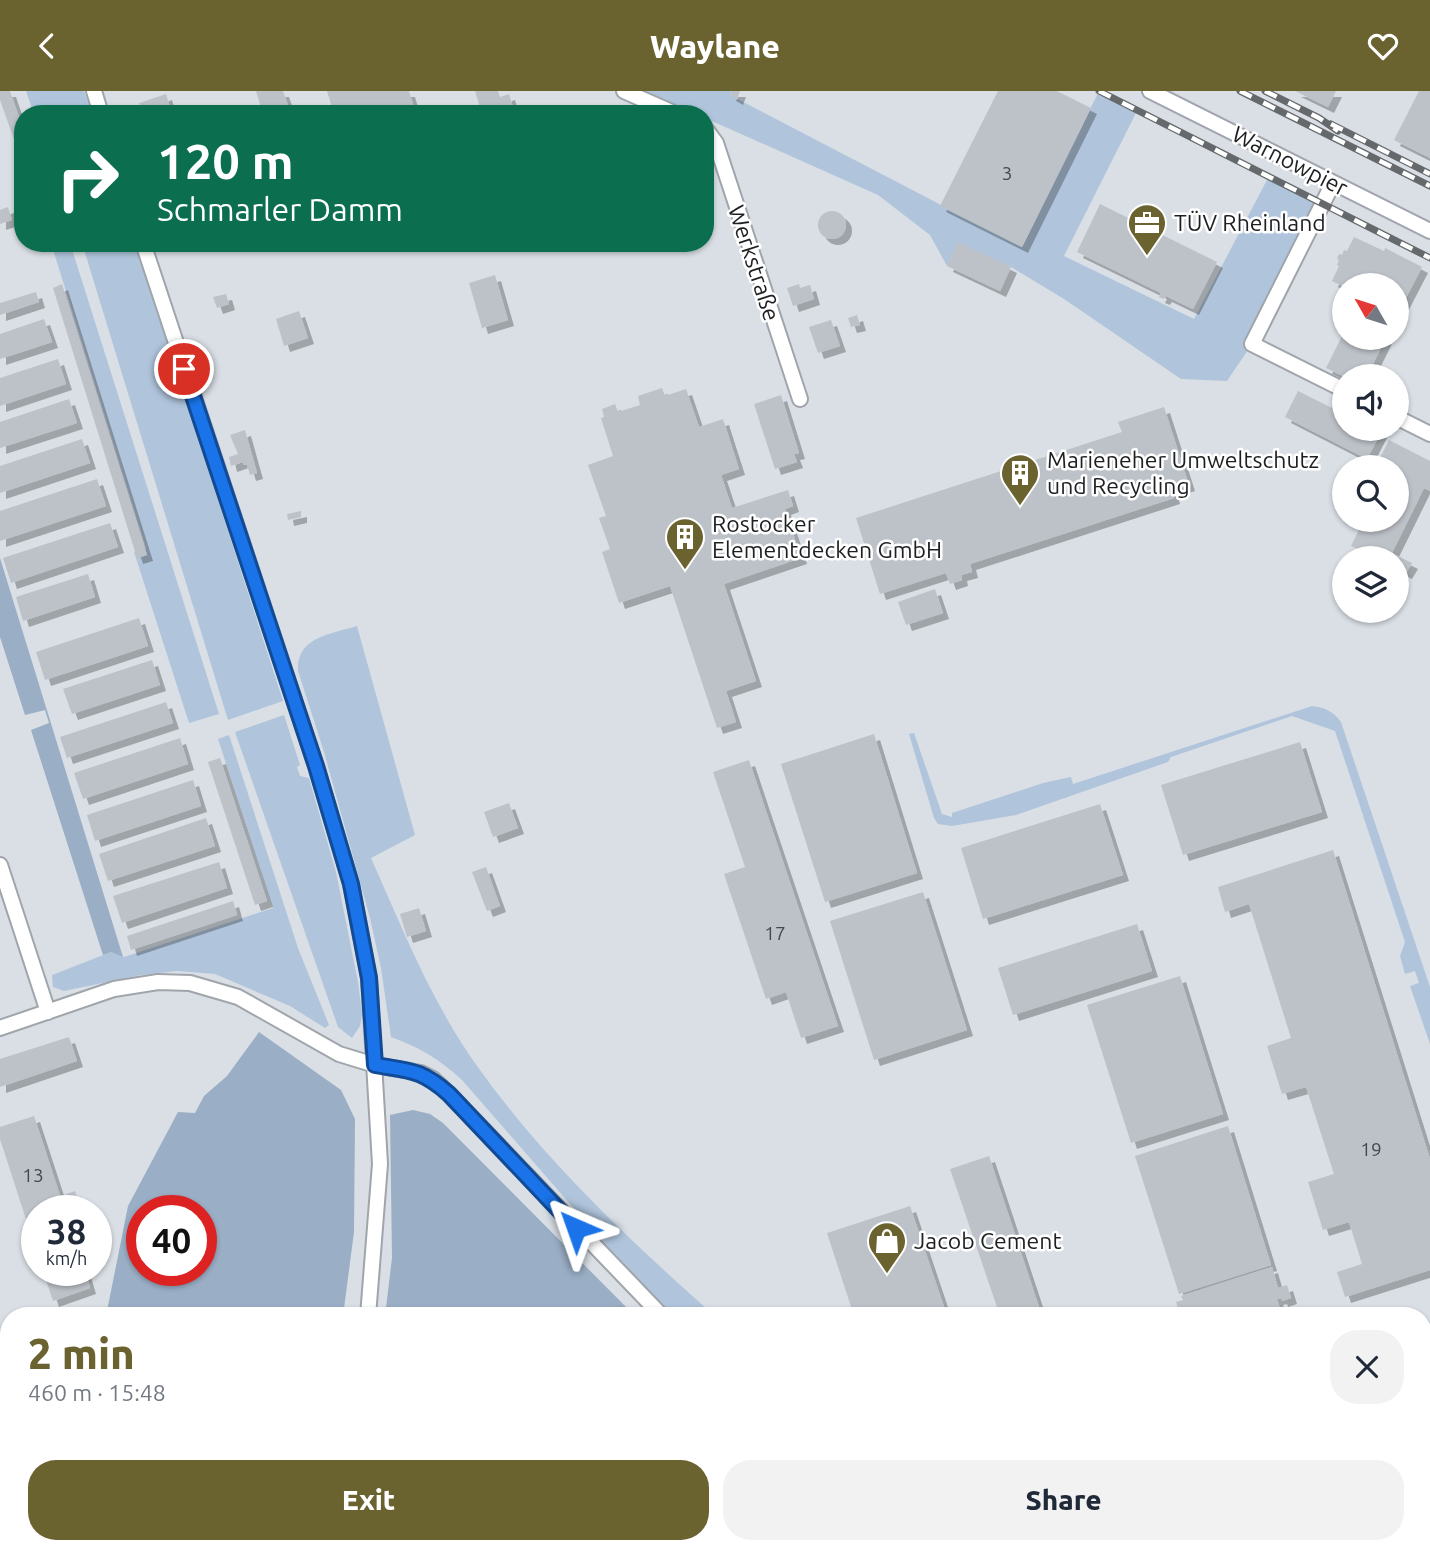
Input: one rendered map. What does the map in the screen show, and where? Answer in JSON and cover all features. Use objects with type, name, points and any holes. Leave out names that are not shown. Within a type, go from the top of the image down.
[{"type":"street","points":[[624,91],[656,105]]},
{"type":"street","name":"Warnowpier","points":[[1150,91],[1430,231]]},
{"type":"street","name":"Werkstraße","points":[[714,140],[800,399]]},
{"type":"street","points":[[1332,384],[1252,344],[1333,183]]},
{"type":"street","points":[[146,252],[316,766],[351,884],[369,978],[380,1164],[369,1307]]},
{"type":"street","points":[[1409,424],[1430,434]]},
{"type":"street","points":[[0,865],[48,1012]]},
{"type":"street","points":[[0,1028],[114,989],[158,982],[190,983],[238,997],[339,1054],[375,1065],[421,1073],[433,1079],[449,1094],[653,1307]]},
{"type":"shaded area","points":[[26,91],[84,91],[89,105],[31,105]]},
{"type":"shaded area","points":[[644,91],[732,91],[730,95],[1022,247],[1099,91],[1137,111],[1064,256],[1194,319],[1268,178],[1322,203],[1252,344],[1227,381],[1181,379],[1064,299],[1011,267],[958,243],[947,266],[930,235],[878,195],[714,122],[714,105],[676,105]]},
{"type":"shaded area","points":[[54,252],[73,252],[219,714],[189,723],[134,552],[146,548]]},
{"type":"shaded area","points":[[85,252],[138,252],[283,701],[228,720]]},
{"type":"shaded area","points":[[0,558],[123,957],[111,952],[103,955],[31,730],[49,723],[45,710],[25,715],[0,637]]},
{"type":"shaded area","points":[[357,626],[415,835],[371,858],[433,994],[480,1070],[532,1136],[621,1230],[705,1307],[666,1307],[625,1267],[462,1080],[429,1055],[391,1037],[381,968],[370,918],[324,752],[298,671],[303,651],[309,644],[326,635]]},
{"type":"shaded area","points":[[1312,706],[1329,711],[1341,722],[1430,987],[1430,1044],[1410,986],[1419,983],[1415,971],[1405,974],[1400,956],[1405,942],[1335,731],[1292,716],[1171,757],[1168,762],[1016,815],[952,826],[938,824],[934,818],[909,734],[914,733],[942,814],[952,817],[952,813],[1043,783],[1071,777],[1073,784]]},
{"type":"shaded area","points":[[284,715],[300,765],[297,767],[300,776],[309,778],[336,872],[362,1014],[360,1026],[352,1038],[338,1027],[235,732]]},
{"type":"shaded area","points":[[229,735],[298,948],[329,1025],[325,1028],[290,1006],[215,974],[177,971],[141,975],[64,991],[53,987],[52,975],[111,952],[124,957],[273,908],[218,739]]},
{"type":"shaded area","points":[[259,1032],[341,1090],[355,1119],[354,1232],[344,1307],[108,1307],[126,1216],[126,1286],[217,1286],[217,1195],[134,1195],[178,1112],[195,1113],[204,1096],[227,1076]]},
{"type":"shaded area","points":[[413,1110],[430,1114],[443,1123],[626,1307],[386,1307],[392,1258],[390,1115]]},
{"type":"building","points":[[0,91],[10,91],[15,105],[14,140],[0,100]]},
{"type":"building","points":[[256,91],[283,91],[288,105],[260,105]]},
{"type":"building","points":[[327,91],[409,91],[413,105],[331,105]]},
{"type":"building","points":[[475,91],[498,91],[500,97],[509,94],[512,105],[479,105]]},
{"type":"building","points":[[732,91],[740,91],[737,99],[730,95]]},
{"type":"building","points":[[998,91],[1057,91],[1091,108],[1022,247],[940,206]]},
{"type":"building","points":[[1295,91],[1336,91],[1328,107]]},
{"type":"building","points":[[1419,91],[1430,91],[1430,158],[1394,140]]},
{"type":"building","points":[[166,94],[169,105],[140,105],[139,103]]},
{"type":"building","name":"TÜV Rheinland","points":[[1100,204],[1217,262],[1193,309],[1166,296],[1164,299],[1159,297],[1161,293],[1077,252]]},
{"type":"building","points":[[8,207],[12,220],[0,224],[0,210]]},
{"type":"building","points":[[832,211],[842,215],[846,225],[842,235],[832,239],[822,235],[818,225],[822,215]]},
{"type":"building","points":[[1354,237],[1384,251],[1385,248],[1422,267],[1409,292],[1409,273],[1336,273],[1339,254],[1347,251]]},
{"type":"building","points":[[958,242],[1011,267],[1000,291],[947,266]]},
{"type":"building","points":[[495,275],[508,320],[482,328],[469,283]]},
{"type":"building","points":[[62,284],[147,555],[137,558],[53,288]]},
{"type":"building","points":[[799,284],[800,288],[810,285],[814,299],[793,306],[787,288]]},
{"type":"building","points":[[36,292],[39,302],[0,315],[0,303]]},
{"type":"building","points":[[226,294],[229,304],[217,308],[213,297]]},
{"type":"building","points":[[299,311],[308,338],[284,346],[276,319]]},
{"type":"building","points":[[857,315],[860,325],[851,327],[848,318]]},
{"type":"building","points":[[44,319],[52,342],[0,359],[0,334]]},
{"type":"building","points":[[831,320],[840,346],[818,353],[809,327]]},
{"type":"building","points":[[1335,350],[1380,350],[1373,364],[1332,364],[1332,371],[1326,368]]},
{"type":"building","points":[[58,359],[66,384],[0,406],[0,378]]},
{"type":"building","name":"Rostocker Elementdecken GmbH","points":[[662,388],[665,396],[686,389],[699,427],[723,419],[739,469],[721,475],[732,508],[788,490],[793,506],[785,509],[801,558],[724,584],[756,681],[726,691],[736,722],[717,728],[670,586],[619,603],[602,552],[610,549],[599,518],[606,516],[588,465],[613,456],[601,418],[604,417],[602,409],[615,404],[618,412],[640,405],[638,396]]},
{"type":"building","points":[[1298,391],[1332,408],[1332,441],[1376,441],[1369,455],[1359,455],[1285,417]]},
{"type":"building","points":[[781,395],[799,453],[794,454],[797,462],[775,469],[754,404]]},
{"type":"building","points":[[69,399],[77,423],[0,448],[0,422]]},
{"type":"building","name":"Marieneher Umweltschutz und Recycling","points":[[1164,407],[1189,485],[1172,491],[1174,498],[970,564],[972,572],[961,575],[962,580],[950,584],[946,573],[880,594],[856,518],[1122,432],[1118,422]]},
{"type":"building","points":[[245,430],[257,473],[250,475],[247,465],[243,462],[231,466],[229,457],[238,454],[230,435]]},
{"type":"building","points":[[82,439],[90,463],[0,493],[0,466]]},
{"type":"building","points":[[1391,441],[1430,461],[1430,491],[1424,488],[1409,518],[1409,455],[1382,455]]},
{"type":"building","points":[[97,479],[106,506],[0,541],[0,511]]},
{"type":"building","points":[[301,511],[301,517],[288,520],[287,514]]},
{"type":"building","points":[[110,523],[118,547],[11,583],[3,558]]},
{"type":"building","points":[[1358,532],[1402,532],[1395,546],[1351,546]]},
{"type":"building","points":[[88,574],[95,597],[23,621],[16,597]]},
{"type":"building","points":[[935,589],[943,613],[906,625],[898,602]]},
{"type":"building","points":[[139,618],[148,646],[45,680],[36,652]]},
{"type":"building","points":[[152,660],[160,685],[72,714],[63,689]]},
{"type":"building","points":[[166,702],[173,723],[67,758],[60,737]]},
{"type":"building","points":[[874,734],[917,873],[825,902],[781,764]]},
{"type":"building","points":[[180,738],[188,764],[83,799],[74,773]]},
{"type":"building","points":[[1300,742],[1322,812],[1183,855],[1161,785]]},
{"type":"building","points":[[220,758],[267,901],[255,905],[208,762]]},
{"type":"building","points":[[749,760],[838,1026],[801,1038],[786,992],[766,999],[724,874],[745,867],[713,772]]},
{"type":"building","points":[[193,780],[201,806],[95,841],[87,815]]},
{"type":"building","points":[[509,803],[518,828],[493,837],[484,812]]},
{"type":"building","points":[[1100,804],[1123,875],[983,919],[961,848]]},
{"type":"building","points":[[206,818],[215,846],[108,881],[99,854]]},
{"type":"building","points":[[1333,850],[1430,1159],[1430,1270],[1345,1297],[1337,1272],[1362,1264],[1349,1222],[1323,1230],[1308,1182],[1334,1174],[1306,1087],[1282,1094],[1267,1046],[1291,1038],[1249,904],[1225,912],[1218,887]]},
{"type":"building","points":[[219,862],[227,888],[122,923],[113,896]]},
{"type":"building","points":[[486,867],[500,906],[487,911],[472,872]]},
{"type":"building","points":[[923,892],[967,1030],[874,1060],[830,921]]},
{"type":"building","points":[[233,901],[237,915],[131,950],[127,936]]},
{"type":"building","points":[[419,908],[426,931],[407,937],[400,914]]},
{"type":"building","points":[[1137,924],[1152,971],[1013,1015],[998,968]]},
{"type":"building","points":[[1180,976],[1223,1114],[1131,1143],[1087,1005]]},
{"type":"building","points":[[69,1037],[77,1061],[0,1087],[0,1059]]},
{"type":"building","points":[[34,1116],[60,1195],[21,1195],[21,1204],[0,1139],[0,1127]]},
{"type":"building","points":[[1228,1126],[1271,1265],[1179,1294],[1135,1156]]},
{"type":"building","points":[[989,1156],[1039,1307],[997,1307],[950,1169]]},
{"type":"building","name":"Jacob Cement","points":[[910,1206],[944,1307],[851,1307],[827,1233]]},
{"type":"building","points":[[1272,1267],[1278,1288],[1287,1285],[1291,1298],[1282,1301],[1281,1298],[1277,1299],[1279,1307],[1178,1307],[1176,1302],[1183,1300],[1181,1296]]},
{"type":"building","points":[[48,1286],[89,1286],[90,1288],[53,1301]]},
{"type":"railway","points":[[1099,91],[1430,258]]},
{"type":"railway","points":[[1240,91],[1430,186]]},
{"type":"railway","points":[[1265,91],[1319,118],[1338,131]]},
{"type":"railway","points":[[1331,124],[1430,174]]},
{"type":"place","name":"TÜV Rheinland","points":[[1147,257]]},
{"type":"place","name":"Marieneher Umweltschutz und Recycling","points":[[1020,507]]},
{"type":"place","name":"Rostocker Elementdecken GmbH","points":[[685,571]]},
{"type":"place","name":"Jacob Cement","points":[[887,1275]]},
{"type":"route","points":[[184,369],[316,766],[351,884],[369,978],[375,1065],[421,1073],[433,1079],[576,1228]]}]
